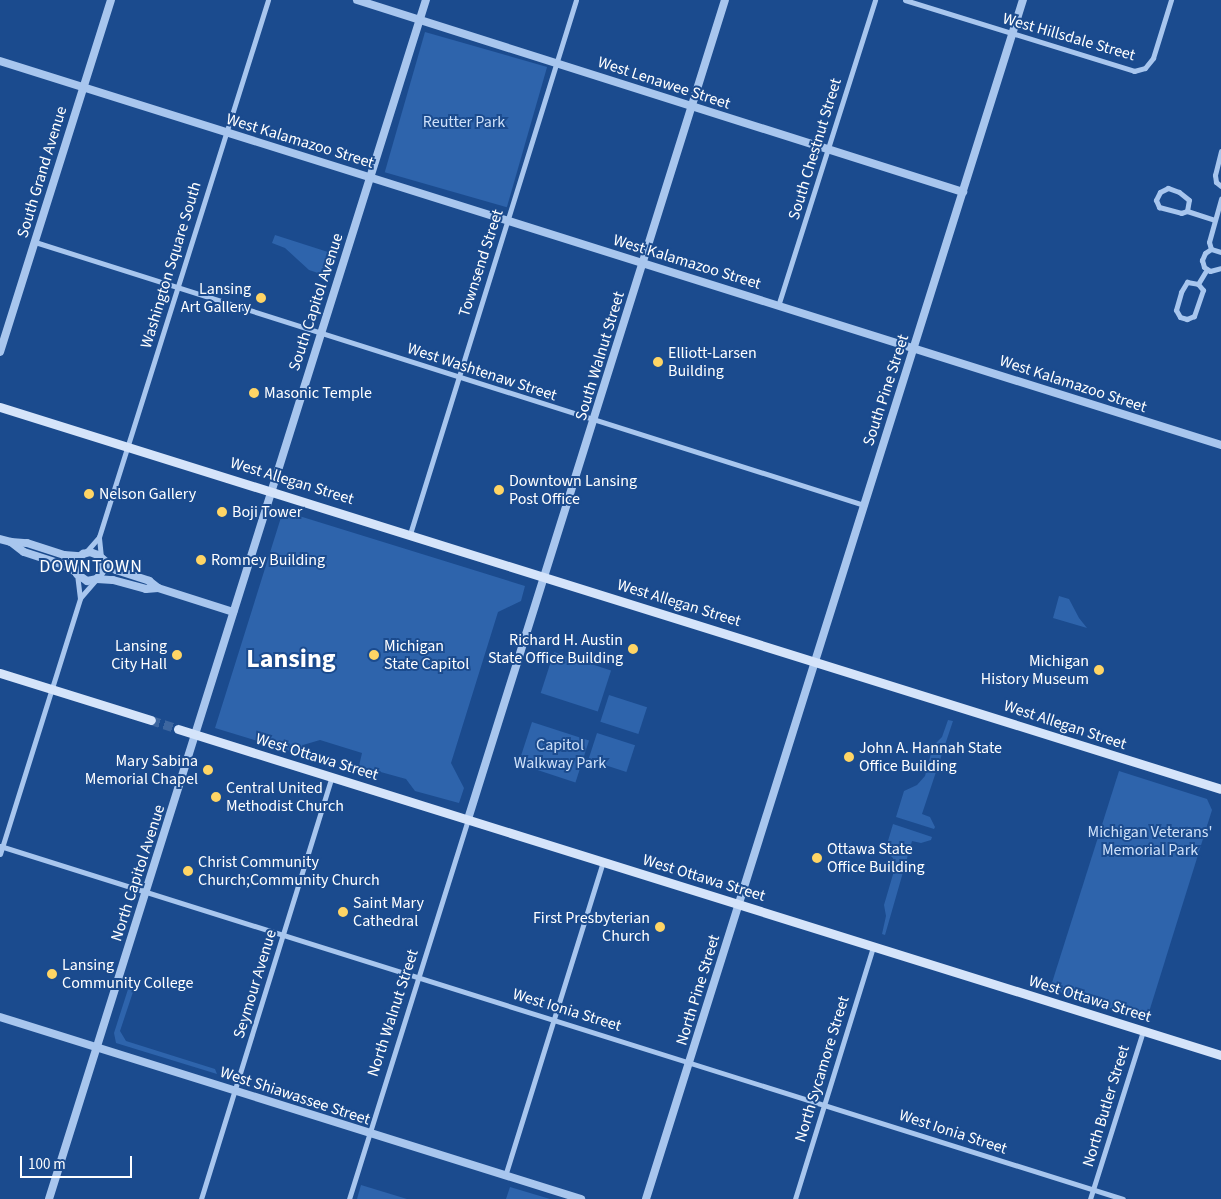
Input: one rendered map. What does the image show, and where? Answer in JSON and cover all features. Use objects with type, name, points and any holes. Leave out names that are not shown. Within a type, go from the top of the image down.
[{"type":"main road","name":"West Allegan Street","points":[[0,407],[127,445],[1221,788]]},
{"type":"main road","points":[[0,673],[151,720]]},
{"type":"main road","name":"West Ottawa Street","points":[[178,729],[1221,1055]]},
{"type":"street","name":"South Grand Avenue","points":[[0,352],[111,0]]},
{"type":"street","name":"Washington Square South","points":[[102,559],[99,538],[268,0]]},
{"type":"street","name":"West Lenawee Street","points":[[357,0],[963,192]]},
{"type":"street","name":"South Capitol Avenue","points":[[233,612],[426,0]]},
{"type":"street","name":"Townsend Street","points":[[410,534],[576,0]]},
{"type":"street","name":"South Walnut Street","points":[[500,720],[725,0]]},
{"type":"street","name":"South Chestnut Street","points":[[778,306],[874,0]]},
{"type":"street","name":"West Hillsdale Street","points":[[905,0],[1128,71],[1140,70],[1153,58],[1171,0]]},
{"type":"street","name":"South Pine Street","points":[[775,788],[1023,0]]},
{"type":"street","name":"West Kalamazoo Street","points":[[0,62],[1221,445]]},
{"type":"street","points":[[1221,151],[1215,175],[1216,182],[1221,186]]},
{"type":"street","points":[[1187,212],[1189,200],[1179,192],[1168,188],[1160,192],[1156,200],[1159,207],[1181,213],[1187,212],[1214,220]]},
{"type":"street","points":[[1211,249],[1209,242],[1221,199]]},
{"type":"street","name":"West Washtenaw Street","points":[[35,242],[458,378],[864,505]]},
{"type":"street","points":[[1211,249],[1221,252]]},
{"type":"street","points":[[1211,249],[1203,256],[1203,263],[1207,270],[1213,272],[1221,268]]},
{"type":"street","points":[[1198,284],[1207,270]]},
{"type":"street","points":[[1187,282],[1198,284],[1203,290],[1194,316],[1187,319],[1180,317],[1176,310],[1181,292],[1187,282]]},
{"type":"street","name":"Washington Square South","points":[[83,554],[99,538]]},
{"type":"street","points":[[0,539],[27,543],[64,555],[94,553],[116,570],[149,581],[158,588],[233,612]]},
{"type":"street","points":[[11,542],[24,552],[62,564],[86,581],[113,580],[146,589],[158,588]]},
{"type":"street","points":[[80,598],[75,563],[83,554]]},
{"type":"street","points":[[0,854],[80,598],[104,569],[102,559]]},
{"type":"street","name":"North Capitol Avenue","points":[[49,1199],[233,612]]},
{"type":"street","name":"North Walnut Street","points":[[349,1199],[500,720]]},
{"type":"street","name":"Seymour Avenue","points":[[201,1199],[332,777]]},
{"type":"street","name":"North Pine Street","points":[[646,1199],[775,788]]},
{"type":"street","name":"West Ionia Street","points":[[1,846],[1123,1199]]},
{"type":"street","points":[[505,1176],[603,862]]},
{"type":"street","name":"North Sycamore Street","points":[[795,1199],[873,947]]},
{"type":"street","name":"West Shiawassee Street","points":[[0,1017],[582,1199]]},
{"type":"street","name":"North Butler Street","points":[[1090,1199],[1143,1031]]},
{"type":"green space","name":"Reutter Park","points":[[425,32],[547,67],[507,207],[385,172]]},
{"type":"green space","points":[[275,235],[328,252],[321,274],[309,270],[285,248],[272,243]]},
{"type":"green space","points":[[283,511],[525,586],[521,601],[498,612],[451,763],[464,788],[459,803],[415,791],[406,779],[359,766],[362,753],[320,740],[303,745],[300,754],[215,728]]},
{"type":"green space","points":[[1059,596],[1069,599],[1079,618],[1087,628],[1053,618]]},
{"type":"green space","name":"Capitol Walkway Park","points":[[554,652],[611,671],[598,711],[541,693]]},
{"type":"green space","name":"Capitol Walkway Park","points":[[609,695],[647,707],[638,734],[600,722]]},
{"type":"green space","points":[[948,720],[953,721],[922,814],[930,817],[935,827],[934,829],[896,817],[904,791],[917,785],[925,776],[933,746],[942,737]]},
{"type":"green space","name":"Capitol Walkway Park","points":[[532,722],[589,741],[575,782],[518,764]]},
{"type":"green space","name":"Capitol Walkway Park","points":[[597,733],[635,745],[626,772],[588,760]]},
{"type":"green space","name":"Michigan Veterans' Memorial Park","points":[[1119,771],[1207,799],[1212,810],[1149,1012],[1138,1017],[1050,989]]},
{"type":"green space","points":[[893,824],[932,837],[931,840],[921,843],[912,841],[885,935],[882,934],[886,916],[884,905],[894,871],[893,858],[885,851]]},
{"type":"green space","points":[[130,983],[135,986],[120,1031],[126,1041],[215,1069],[217,1074],[116,1043],[114,1033]]},
{"type":"green space","points":[[361,1185],[407,1199],[357,1199]]},
{"type":"green space","points":[[510,1187],[550,1199],[506,1199]]},
{"type":"tunnel","points":[[151,720],[178,729]]},
{"type":"place","name":"Lansing Art Gallery","points":[[261,298]]},
{"type":"place","name":"Elliott-Larsen Building","points":[[658,362]]},
{"type":"place","name":"Masonic Temple","points":[[254,393]]},
{"type":"place","name":"Downtown Lansing Post Office","points":[[499,490]]},
{"type":"place","name":"Nelson Gallery","points":[[89,494]]},
{"type":"place","name":"Boji Tower","points":[[222,512]]},
{"type":"place","name":"Romney Building","points":[[201,560]]},
{"type":"place","name":"Richard H. Austin State Office Building","points":[[633,649]]},
{"type":"place","name":"Lansing City Hall","points":[[177,655]]},
{"type":"place","name":"Michigan State Capitol","points":[[374,655]]},
{"type":"place","name":"Michigan History Museum","points":[[1099,670]]},
{"type":"place","name":"John A. Hannah State Office Building","points":[[849,757]]},
{"type":"place","name":"Mary Sabina Memorial Chapel","points":[[208,770]]},
{"type":"place","name":"Central United Methodist Church","points":[[216,797]]},
{"type":"place","name":"Ottawa State Office Building","points":[[817,858]]},
{"type":"place","name":"Christ Community Church;Community Church","points":[[188,871]]},
{"type":"place","name":"Saint Mary Cathedral","points":[[343,912]]},
{"type":"place","name":"First Presbyterian Church","points":[[660,927]]},
{"type":"place","name":"Lansing Community College","points":[[52,974]]},
{"type":"district","name":"DOWNTOWN","points":[[91,567]]},
{"type":"district","name":"Lansing","points":[[291,659]]}]
